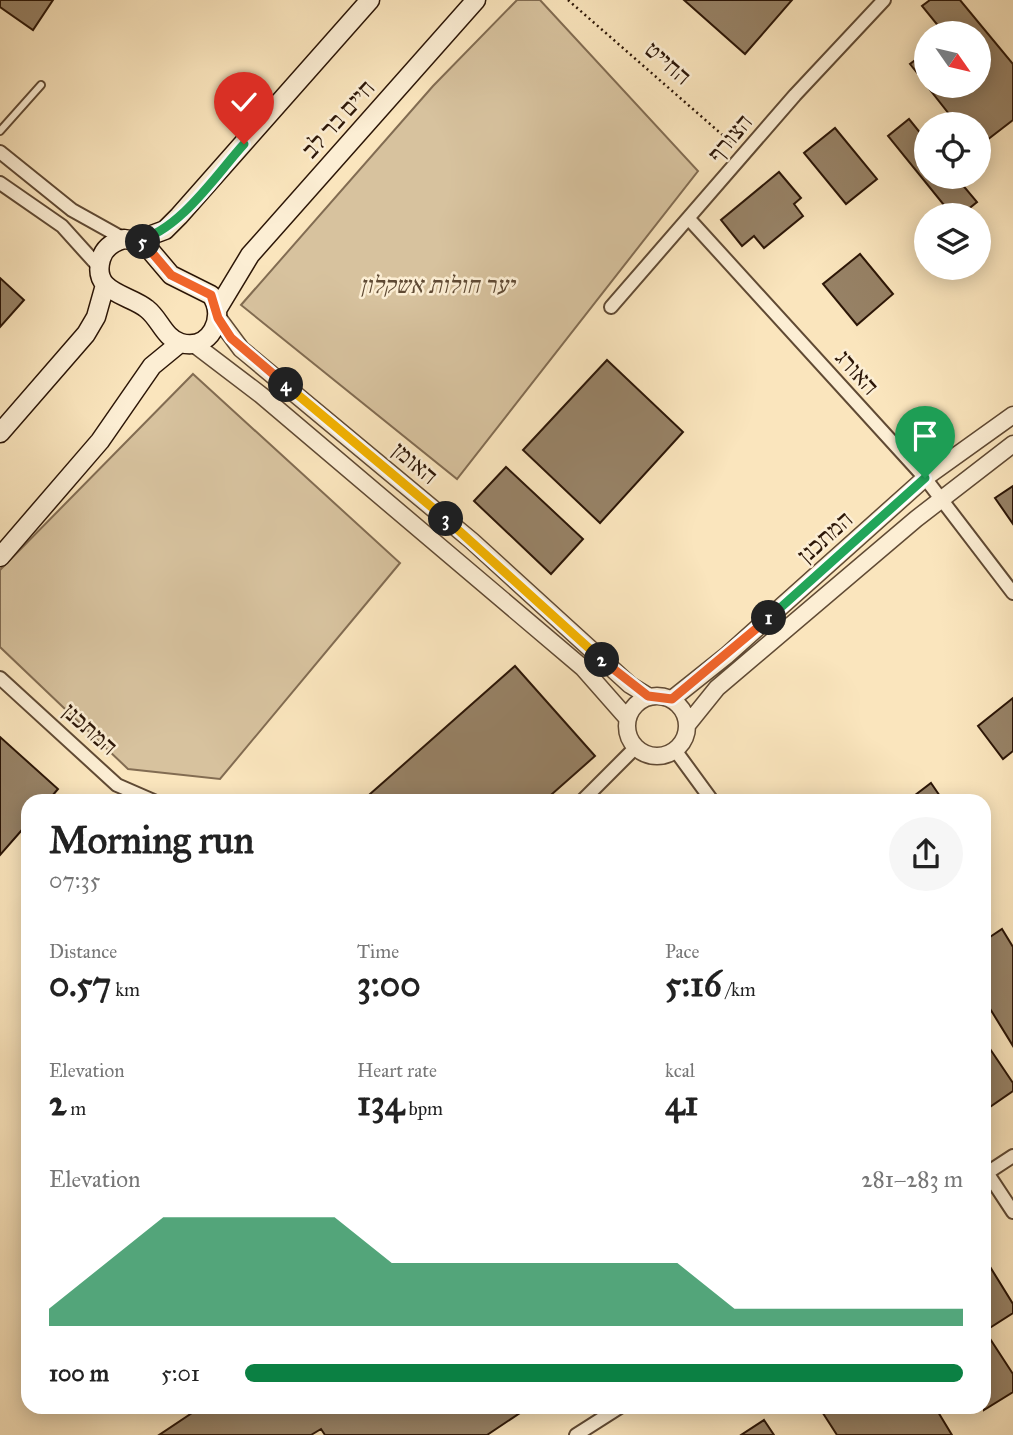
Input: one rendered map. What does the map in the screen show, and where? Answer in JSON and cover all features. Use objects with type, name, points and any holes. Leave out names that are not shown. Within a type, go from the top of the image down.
[{"type":"main road","points":[[187,343],[168,335],[149,310],[115,294],[105,285],[99,267],[107,248],[165,230],[370,0]]},
{"type":"main road","name":"חיים בר לב","points":[[187,343],[211,334],[218,313],[250,255],[476,0]]},
{"type":"main road","points":[[131,239],[151,248],[171,275],[208,292],[218,313]]},
{"type":"main road","points":[[0,433],[86,334],[96,317],[105,285]]},
{"type":"main road","points":[[0,557],[100,441],[152,366],[187,343]]},
{"type":"street","name":"הצורף","points":[[611,306],[884,0]]},
{"type":"street","points":[[0,152],[72,210],[131,239]]},
{"type":"street","points":[[0,183],[62,226],[99,267]]},
{"type":"street","name":"האורג","points":[[689,219],[925,478],[1013,593]]},
{"type":"street","name":"האומן","points":[[218,313],[241,349],[472,541],[630,685],[648,696]]},
{"type":"street","name":"האומן","points":[[187,343],[252,387],[583,668],[627,718]]},
{"type":"street","name":"המתכנן","points":[[672,699],[726,656],[925,478],[1013,415]]},
{"type":"street","name":"המתכנן","points":[[688,724],[717,688],[942,499],[1013,444]]},
{"type":"street","name":"המתכנן","points":[[0,678],[117,785],[138,794]]},
{"type":"street","points":[[648,696],[672,699],[683,709],[688,724],[682,743],[675,750],[659,756],[635,748],[626,729],[627,718],[635,705],[648,696]]},
{"type":"street","points":[[589,794],[635,748]]},
{"type":"street","points":[[675,750],[707,794]]},
{"type":"street","points":[[991,1169],[1013,1156]]},
{"type":"street","points":[[991,1181],[1013,1212]]},
{"type":"street","points":[[576,1435],[609,1414]]},
{"type":"lane","points":[[0,131],[41,85]]},
{"type":"path","name":"החייט","points":[[568,0],[744,154]]},
{"type":"green space","name":"יער חולות אשקלון","points":[[517,0],[540,0],[698,171],[457,479],[241,305],[433,86]]},
{"type":"green space","points":[[193,374],[400,563],[220,779],[128,769],[0,647],[0,570]]},
{"type":"building","points":[[0,0],[53,0],[33,30],[0,7]]},
{"type":"building","points":[[684,0],[792,0],[745,54]]},
{"type":"building","points":[[930,0],[960,0],[977,21],[934,21],[922,6]]},
{"type":"building","points":[[991,37],[1013,64],[1013,120],[991,137],[991,112],[948,112],[936,98],[991,98]]},
{"type":"building","points":[[909,119],[914,125],[914,168],[888,136]]},
{"type":"building","points":[[835,128],[877,179],[846,204],[804,153]]},
{"type":"building","points":[[779,172],[801,198],[794,204],[803,216],[764,248],[754,236],[742,246],[721,220]]},
{"type":"building","points":[[931,189],[966,189],[977,202],[976,203],[942,203]]},
{"type":"building","points":[[860,254],[893,294],[857,325],[823,284]]},
{"type":"building","points":[[0,278],[24,300],[0,327]]},
{"type":"building","points":[[607,360],[683,432],[600,523],[523,450]]},
{"type":"building","points":[[506,467],[583,539],[551,574],[474,501]]},
{"type":"building","points":[[1013,486],[1013,524],[995,498]]},
{"type":"building","points":[[515,666],[595,756],[552,794],[370,794]]},
{"type":"building","points":[[1013,698],[1013,751],[1003,759],[978,726]]},
{"type":"building","points":[[0,737],[58,789],[54,794],[21,794],[21,831],[0,855]]},
{"type":"building","points":[[931,783],[939,794],[917,794]]},
{"type":"building","points":[[1002,929],[1013,947],[1013,1046],[991,1010],[991,936]]},
{"type":"building","points":[[991,1050],[1013,1083],[1013,1091],[991,1106]]},
{"type":"building","points":[[991,1268],[1013,1304],[1013,1313],[991,1327]]},
{"type":"building","points":[[991,1340],[1013,1374],[1013,1392],[991,1406]]},
{"type":"building","points":[[190,1414],[518,1414],[487,1435],[325,1435],[321,1429],[311,1435],[159,1435]]},
{"type":"building","points":[[824,1414],[939,1414],[952,1435],[837,1435]]},
{"type":"building","points":[[764,1420],[774,1435],[741,1435]]},
{"type":"route","points":[[244,144],[165,230],[138,240],[151,248],[171,275],[204,289],[211,295],[218,308],[218,318],[241,349],[472,541],[630,685],[648,696],[672,699],[700,678],[925,478]]}]
